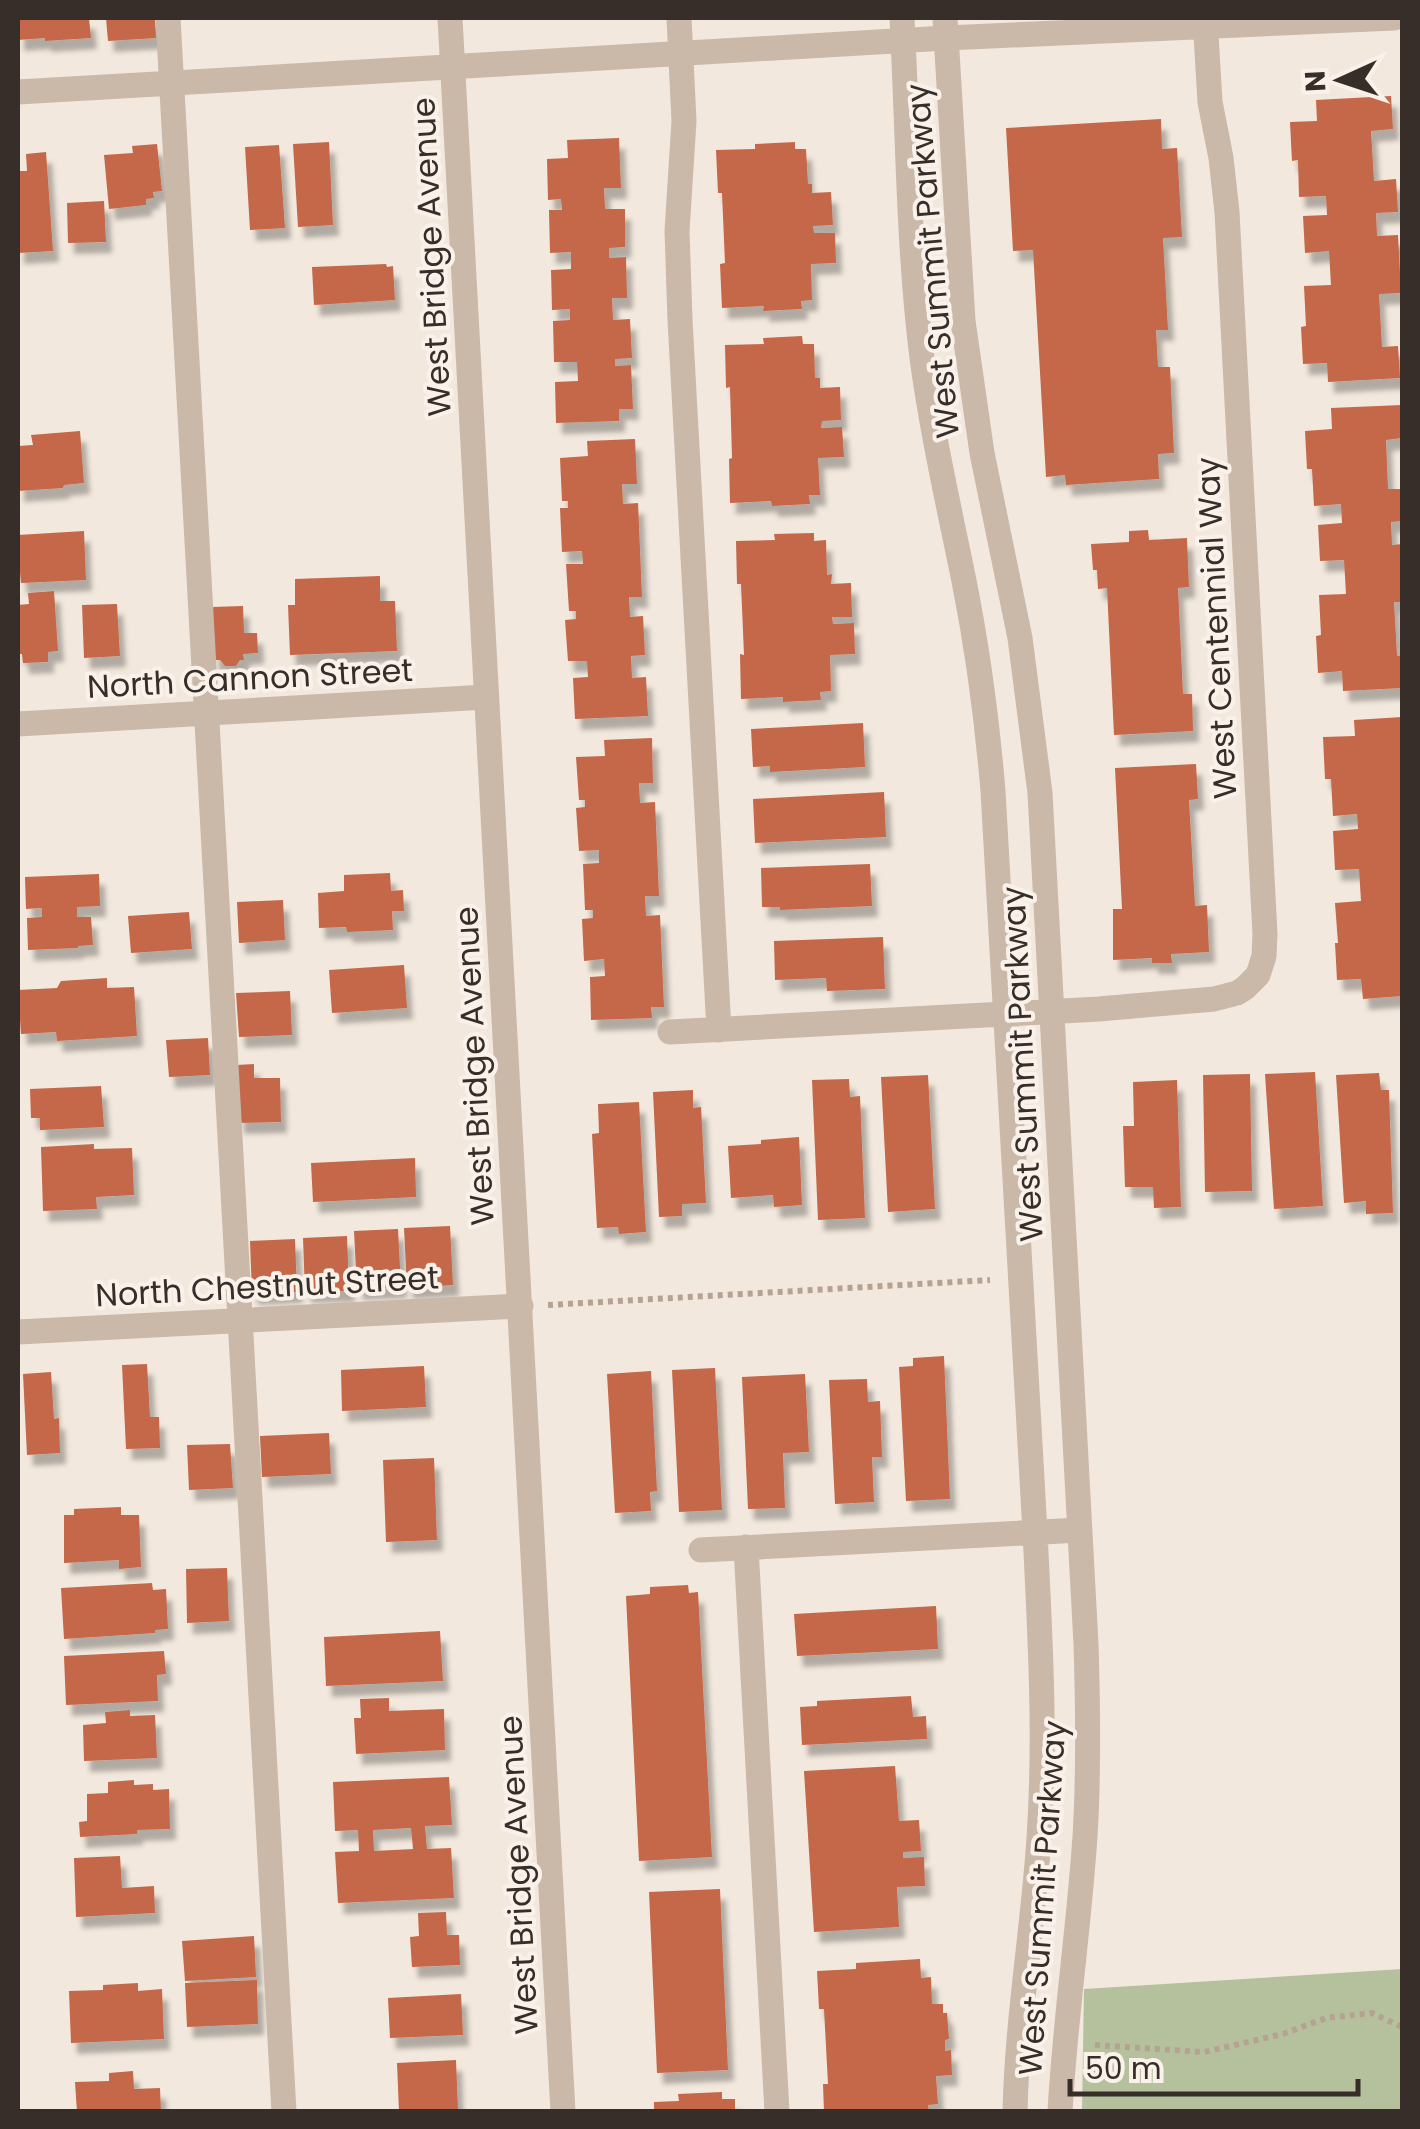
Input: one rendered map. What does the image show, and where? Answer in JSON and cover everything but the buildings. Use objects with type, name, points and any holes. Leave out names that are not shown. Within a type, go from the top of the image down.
[{"type":"street","points":[[168,18],[284,2112]]},
{"type":"street","name":"West Bridge Avenue","points":[[450,18],[563,2112]]},
{"type":"street","points":[[678,18],[684,121],[677,231],[679,302],[719,1030]]},
{"type":"street","points":[[18,92],[680,54],[902,30],[1394,18]]},
{"type":"street","name":"West Centennial Way","points":[[670,1032],[1006,1014],[1228,996],[1245,988],[1258,974],[1265,934],[1226,212],[1210,102],[1206,22]]},
{"type":"street","name":"West Summit Parkway","points":[[946,28],[963,321],[982,453],[1020,638],[1032,720],[1052,1011],[1086,1644],[1088,1776],[1060,2112]]},
{"type":"street","name":"West Summit Parkway","points":[[902,30],[922,356],[986,716],[998,862],[1035,1532],[1042,1703],[1041,1790],[1015,2112]]},
{"type":"street","name":"North Cannon Street","points":[[18,724],[486,697]]},
{"type":"street","name":"North Chestnut Street","points":[[18,1332],[520,1306]]},
{"type":"street","points":[[701,1550],[1080,1530]]},
{"type":"street","points":[[746,1547],[777,2112]]},
{"type":"path","points":[[520,1306],[1021,1278]]},
{"type":"path","points":[[1064,2043],[1204,2052],[1283,2034],[1326,2018],[1372,2013],[1402,2027]]},
{"type":"green space","points":[[1402,1969],[1402,2111],[1082,2111],[1084,1989]]}]
